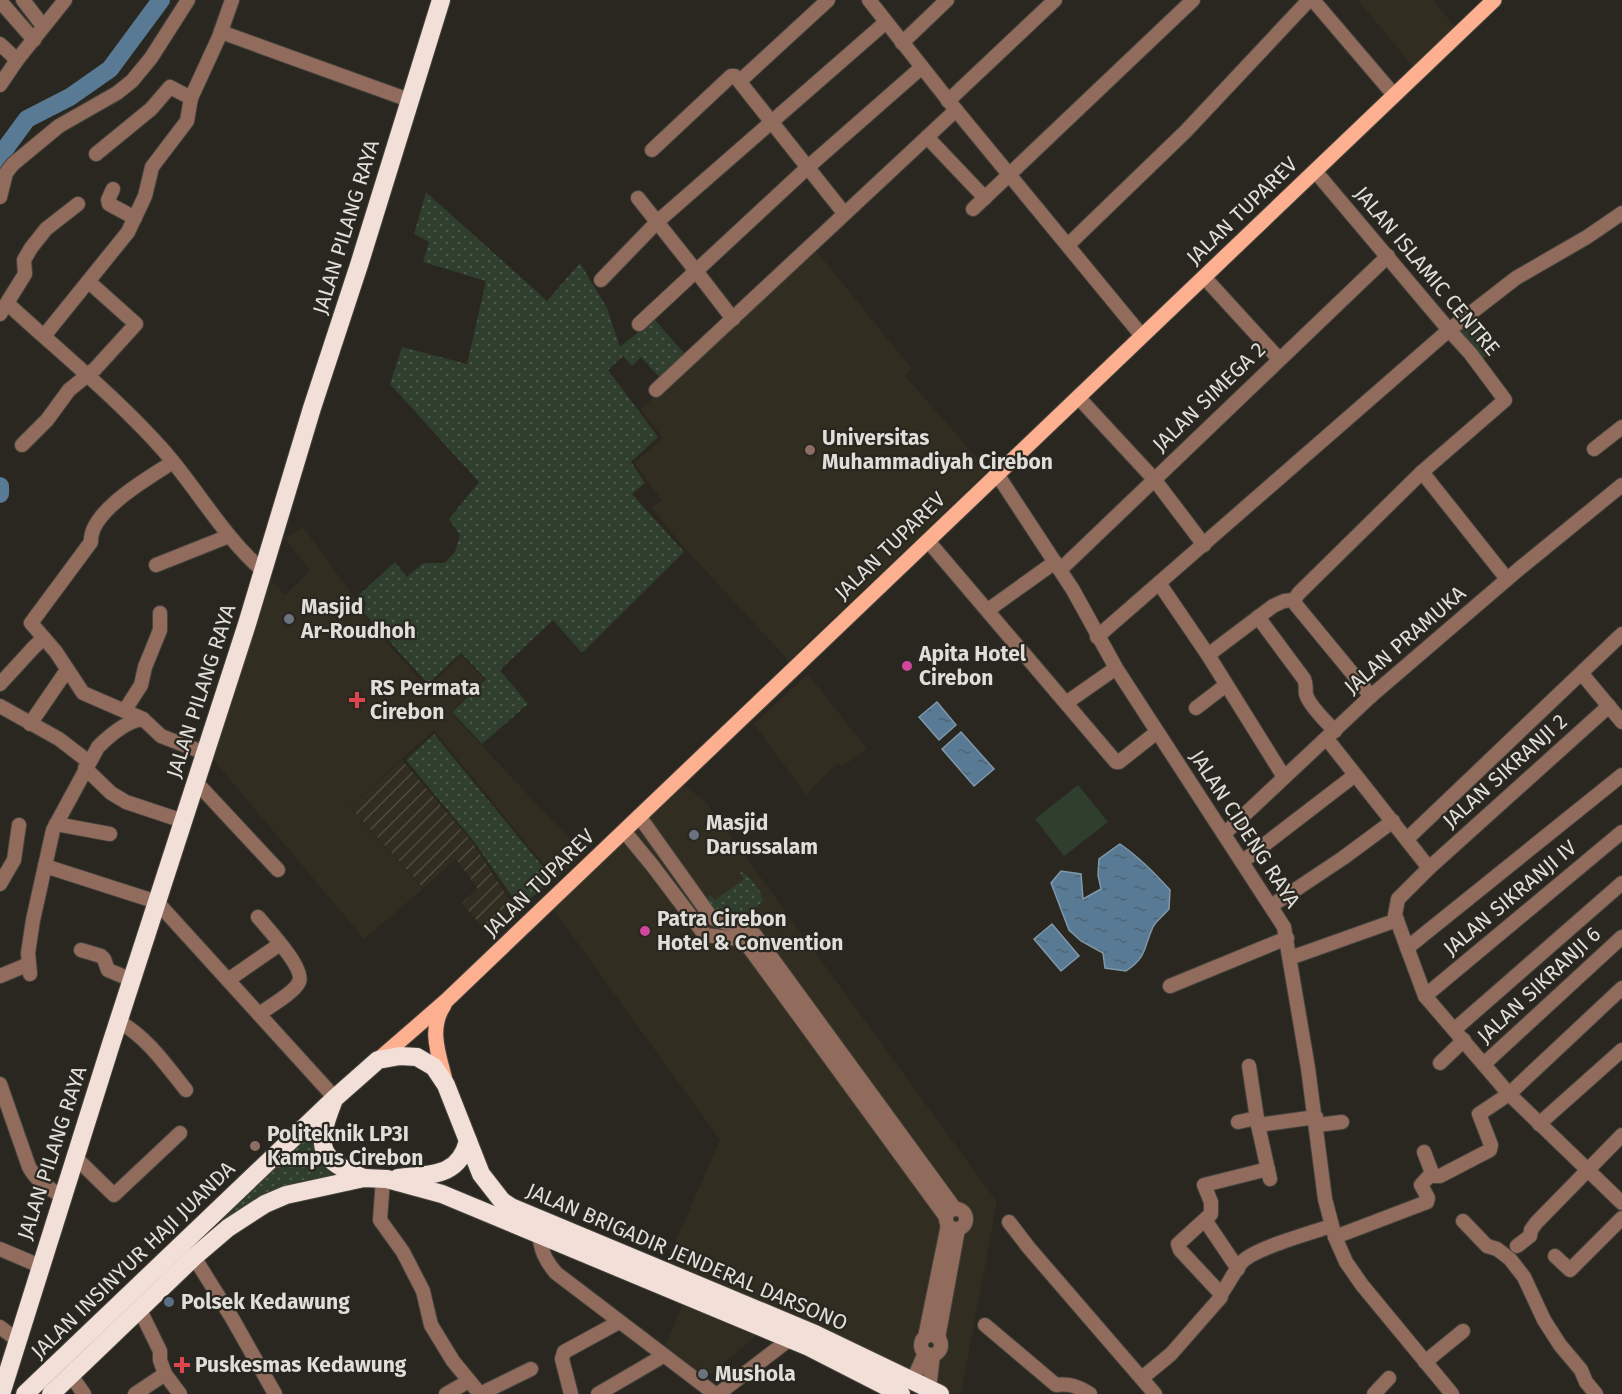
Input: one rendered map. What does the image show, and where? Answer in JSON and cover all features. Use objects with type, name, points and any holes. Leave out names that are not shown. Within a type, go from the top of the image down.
[{"type":"highway","name":"JALAN PILANG RAYA","points":[[1,1394],[441,0]]},
{"type":"highway","points":[[378,1060],[400,1056],[417,1057],[434,1067],[446,1085]]},
{"type":"highway","name":"JALAN INSINYUR HAJI JUANDA","points":[[26,1394],[335,1098],[378,1060]]},
{"type":"highway","name":"JALAN BRIGADIR JENDERAL DARSONO","points":[[446,1085],[481,1174],[502,1201],[622,1262]]},
{"type":"highway","points":[[335,1098],[322,1133],[325,1153],[333,1163],[364,1178]]},
{"type":"highway","points":[[385,1179],[438,1174],[446,1171],[464,1154],[468,1141]]},
{"type":"highway","name":"JALAN INSINYUR HAJI JUANDA","points":[[51,1394],[139,1308],[228,1228],[265,1204],[286,1195],[364,1178]]},
{"type":"highway","name":"JALAN BRIGADIR JENDERAL DARSONO","points":[[364,1178],[385,1179],[442,1194],[540,1234],[622,1262],[812,1340],[921,1389]]},
{"type":"highway","name":"JALAN BRIGADIR JENDERAL DARSONO","points":[[707,1297],[790,1339],[812,1340]]},
{"type":"main road","name":"JALAN TUPAREV","points":[[378,1060],[447,1000],[624,831],[648,828],[928,541],[1494,0]]},
{"type":"main road","points":[[446,1085],[434,1033],[438,1014],[447,1000]]},
{"type":"street","points":[[23,0],[43,26]]},
{"type":"street","points":[[0,85],[65,0]]},
{"type":"street","points":[[1,194],[6,173],[13,164],[59,126],[117,93],[132,81],[151,58],[188,0]]},
{"type":"street","points":[[44,336],[129,232],[145,196],[152,167],[187,121],[191,98],[232,0]]},
{"type":"street","points":[[740,81],[828,0]]},
{"type":"street","points":[[869,0],[1142,336]]},
{"type":"street","points":[[902,43],[947,0]]},
{"type":"street","points":[[656,390],[927,137],[952,105],[1055,0]]},
{"type":"street","points":[[973,209],[1193,0]]},
{"type":"street","points":[[0,1],[34,40]]},
{"type":"street","points":[[1068,245],[1317,2],[1394,95]]},
{"type":"street","points":[[601,280],[657,222],[771,120],[886,22]]},
{"type":"street","points":[[220,32],[410,100]]},
{"type":"street","points":[[0,44],[17,60]]},
{"type":"street","points":[[639,324],[808,167],[922,67]]},
{"type":"street","points":[[652,150],[731,76],[735,76],[844,213]]},
{"type":"street","points":[[96,154],[151,109],[170,87],[191,98]]},
{"type":"street","points":[[927,137],[985,198]]},
{"type":"street","name":"JALAN ISLAMIC CENTRE","points":[[1315,171],[1470,353],[1505,400],[1422,472]]},
{"type":"street","points":[[113,189],[108,200],[109,204],[135,218]]},
{"type":"street","points":[[638,198],[733,319]]},
{"type":"street","points":[[78,204],[46,229],[31,248],[24,260],[26,274],[4,309],[44,336],[137,422],[173,462],[242,553],[262,570]]},
{"type":"street","points":[[1097,637],[1449,330],[1516,278],[1587,237],[1622,213]]},
{"type":"street","name":"JALAN SIMEGA 2","points":[[988,610],[1058,566],[1154,479],[1388,256]]},
{"type":"street","points":[[1204,277],[1279,359]]},
{"type":"street","points":[[22,445],[48,420],[69,390],[96,369],[136,324],[89,282]]},
{"type":"street","points":[[1078,397],[1154,479],[1204,545]]},
{"type":"street","points":[[1594,449],[1622,427]]},
{"type":"street","points":[[173,462],[127,492],[105,513],[94,527],[92,542],[50,600],[31,621],[83,693],[143,719],[161,736],[205,753]]},
{"type":"street","points":[[1209,655],[1258,617],[1284,601],[1294,600],[1422,472],[1506,579]]},
{"type":"street","name":"JALAN CIDENG RAYA","points":[[997,474],[1058,566],[1116,668],[1284,927],[1316,1121],[1325,1199],[1333,1232],[1346,1262],[1362,1285],[1452,1394]]},
{"type":"street","name":"JALAN PRAMUKA","points":[[1224,834],[1371,696],[1506,579],[1622,485]]},
{"type":"street","points":[[156,564],[229,536]]},
{"type":"street","points":[[928,541],[1116,762],[1157,732]]},
{"type":"street","points":[[1159,583],[1209,655],[1284,777]]},
{"type":"street","points":[[1294,600],[1371,696]]},
{"type":"street","points":[[125,710],[141,685],[145,667],[160,630],[160,614]]},
{"type":"street","points":[[1258,617],[1304,679],[1310,701],[1355,775],[1429,868]]},
{"type":"street","points":[[1407,839],[1622,634]]},
{"type":"street","points":[[0,684],[44,638]]},
{"type":"street","points":[[1066,703],[1116,668]]},
{"type":"street","points":[[30,724],[47,696],[68,670]]},
{"type":"street","points":[[1582,674],[1622,722]]},
{"type":"street","points":[[1196,708],[1226,685]]},
{"type":"street","points":[[0,706],[58,739],[87,765],[111,793],[126,802],[183,820]]},
{"type":"street","name":"JALAN SIKRANJI 2","points":[[1397,920],[1395,906],[1398,899],[1429,868],[1609,706]]},
{"type":"street","points":[[0,976],[29,969],[28,953],[47,848],[56,824],[87,765],[98,747],[109,737],[132,722],[143,719]]},
{"type":"street","points":[[1242,862],[1355,775]]},
{"type":"street","points":[[1407,948],[1622,775]]},
{"type":"street","points":[[196,782],[278,870]]},
{"type":"street","points":[[1271,906],[1393,821]]},
{"type":"street","points":[[56,824],[110,834]]},
{"type":"street","points":[[0,884],[14,860],[19,825]]},
{"type":"street","points":[[648,828],[711,917],[748,929],[810,1021],[952,1220],[932,1337],[921,1347],[929,1354],[921,1389]]},
{"type":"street","points":[[624,831],[705,935],[744,941],[801,1008]]},
{"type":"street","name":"JALAN SIKRANJI IV","points":[[1425,996],[1622,832]]},
{"type":"street","points":[[45,866],[157,902],[335,1098]]},
{"type":"street","points":[[1455,1029],[1622,883]]},
{"type":"street","points":[[258,916],[299,972],[300,981],[259,1014]]},
{"type":"street","points":[[1290,958],[1397,920],[1425,996],[1509,1094],[1622,1203]]},
{"type":"street","name":"JALAN SIKRANJI 6","points":[[1484,1064],[1622,937]]},
{"type":"street","points":[[1170,986],[1287,938]]},
{"type":"street","points":[[228,980],[280,944]]},
{"type":"street","points":[[81,950],[101,956],[108,970],[132,980]]},
{"type":"street","points":[[1142,1378],[1171,1354],[1218,1302],[1243,1262],[1254,1255],[1425,1204],[1428,1198],[1421,1185],[1432,1176],[1440,1176],[1490,1150],[1491,1144],[1479,1114],[1509,1094],[1622,988]]},
{"type":"street","points":[[118,1021],[133,1030],[160,1057],[186,1090]]},
{"type":"street","points":[[1440,1063],[1464,1040]]},
{"type":"street","points":[[1539,1124],[1622,1050]]},
{"type":"street","points":[[1221,1294],[1180,1250],[1179,1242],[1205,1220],[1212,1209],[1204,1184],[1269,1174],[1257,1121],[1249,1065]]},
{"type":"street","points":[[0,1084],[29,1167],[43,1184],[63,1197]]},
{"type":"street","points":[[1238,1122],[1342,1122]]},
{"type":"street","points":[[75,1157],[114,1195],[180,1134]]},
{"type":"street","points":[[1517,1246],[1530,1236],[1536,1223],[1622,1135]]},
{"type":"street","points":[[1424,1152],[1432,1170],[1432,1176]]},
{"type":"street","points":[[385,1179],[380,1220],[403,1252],[423,1291],[431,1325],[453,1361],[480,1394],[531,1369]]},
{"type":"street","points":[[1555,1256],[1570,1270],[1622,1218]]},
{"type":"street","points":[[1205,1220],[1238,1269]]},
{"type":"street","points":[[1463,1221],[1487,1246],[1497,1249],[1510,1259],[1524,1277],[1544,1320],[1596,1394]]},
{"type":"street","points":[[1009,1222],[1155,1394]]},
{"type":"street","points":[[540,1234],[541,1250],[546,1261],[556,1273],[716,1394],[735,1389],[790,1339]]},
{"type":"street","points":[[0,1249],[40,1266]]},
{"type":"street","points":[[194,1257],[275,1394]]},
{"type":"street","points":[[139,1308],[160,1351],[160,1360],[165,1374],[180,1394]]},
{"type":"street","points":[[571,1394],[562,1359],[564,1352],[619,1322]]},
{"type":"street","points":[[985,1325],[1053,1389],[1065,1384],[1076,1386],[1090,1394]]},
{"type":"street","points":[[0,1327],[17,1340]]},
{"type":"street","points":[[1425,1362],[1463,1331]]},
{"type":"street","points":[[598,1394],[663,1356]]},
{"type":"street","points":[[70,1374],[84,1394]]},
{"type":"street","points":[[135,1394],[165,1374]]},
{"type":"street","points":[[1374,1394],[1389,1378]]},
{"type":"street","points":[[446,1394],[469,1381]]},
{"type":"shaded area","points":[[1358,0],[1433,0],[1457,30],[1415,69]]},
{"type":"shaded area","name":"Universitas Muhammadiyah Cirebon","points":[[814,248],[912,369],[905,376],[988,470],[789,661],[681,544],[652,508],[662,500],[634,463],[663,438],[641,409]]},
{"type":"shaded area","name":"RS Permata Cirebon","points":[[303,527],[359,604],[357,608],[427,688],[461,655],[484,679],[450,712],[584,854],[556,880],[434,730],[349,807],[423,889],[364,939],[212,758],[271,580],[285,595],[310,571],[285,538]]},
{"type":"shaded area","points":[[808,674],[867,749],[842,767],[838,763],[806,795],[754,724]]},
{"type":"shaded area","points":[[402,760],[472,842],[514,907],[488,934],[462,903],[478,889],[456,859],[423,888],[350,807]]},
{"type":"shaded area","points":[[684,785],[705,801],[997,1202],[961,1394],[951,1394],[666,1263],[720,1140],[553,909]]},
{"type":"shaded area","points":[[683,1304],[757,1335],[704,1380],[664,1348]]},
{"type":"green space","points":[[426,192],[547,301],[580,263],[607,308],[620,347],[654,319],[686,355],[660,378],[641,357],[632,366],[623,356],[608,370],[658,437],[631,462],[645,483],[632,494],[684,552],[582,653],[553,620],[500,670],[528,704],[482,744],[452,712],[486,679],[461,653],[428,684],[364,613],[366,603],[359,595],[395,562],[407,577],[423,563],[444,563],[455,552],[460,535],[449,519],[479,482],[390,384],[402,347],[467,364],[486,281],[423,262],[429,242],[414,234]]},
{"type":"green space","points":[[1471,317],[1497,347],[1483,359],[1458,329]]},
{"type":"green space","points":[[434,734],[553,879],[520,908],[475,843],[406,760]]},
{"type":"green space","points":[[1078,785],[1108,822],[1064,856],[1035,819]]},
{"type":"green space","points":[[742,872],[755,884],[763,901],[743,918],[737,919],[721,915],[710,903],[708,897],[710,895],[715,900],[744,879],[740,873]]},
{"type":"green space","points":[[318,1125],[322,1161],[334,1176],[299,1182],[269,1193],[210,1228]]},
{"type":"water","points":[[937,702],[956,725],[939,740],[919,717]]},
{"type":"water","points":[[961,732],[994,769],[974,786],[942,749]]},
{"type":"water","points":[[1120,844],[1146,865],[1170,890],[1169,909],[1153,927],[1142,956],[1126,971],[1105,968],[1103,953],[1081,941],[1069,930],[1051,883],[1061,871],[1081,874],[1083,899],[1101,889],[1098,875],[1099,859]]},
{"type":"water","points":[[1052,924],[1079,956],[1061,971],[1034,939]]},
{"type":"waterway","points":[[0,163],[5,149],[27,119],[70,97],[110,69],[161,0]]},
{"type":"waterway","points":[[0,486],[0,494]]},
{"type":"place","name":"Universitas Muhammadiyah Cirebon","points":[[810,450]]},
{"type":"place","name":"Masjid Ar-Roudhoh","points":[[289,619]]},
{"type":"place","name":"Apita Hotel Cirebon","points":[[907,666]]},
{"type":"place","name":"RS Permata Cirebon","points":[[357,700]]},
{"type":"place","name":"Masjid Darussalam","points":[[694,835]]},
{"type":"place","name":"Patra Cirebon Hotel & Convention","points":[[645,931]]},
{"type":"place","name":"Politeknik LP3I Kampus Cirebon","points":[[255,1146]]},
{"type":"place","name":"Polsek Kedawung","points":[[169,1302]]},
{"type":"place","name":"Puskesmas Kedawung","points":[[182,1365]]},
{"type":"place","name":"Mushola","points":[[703,1374]]}]
